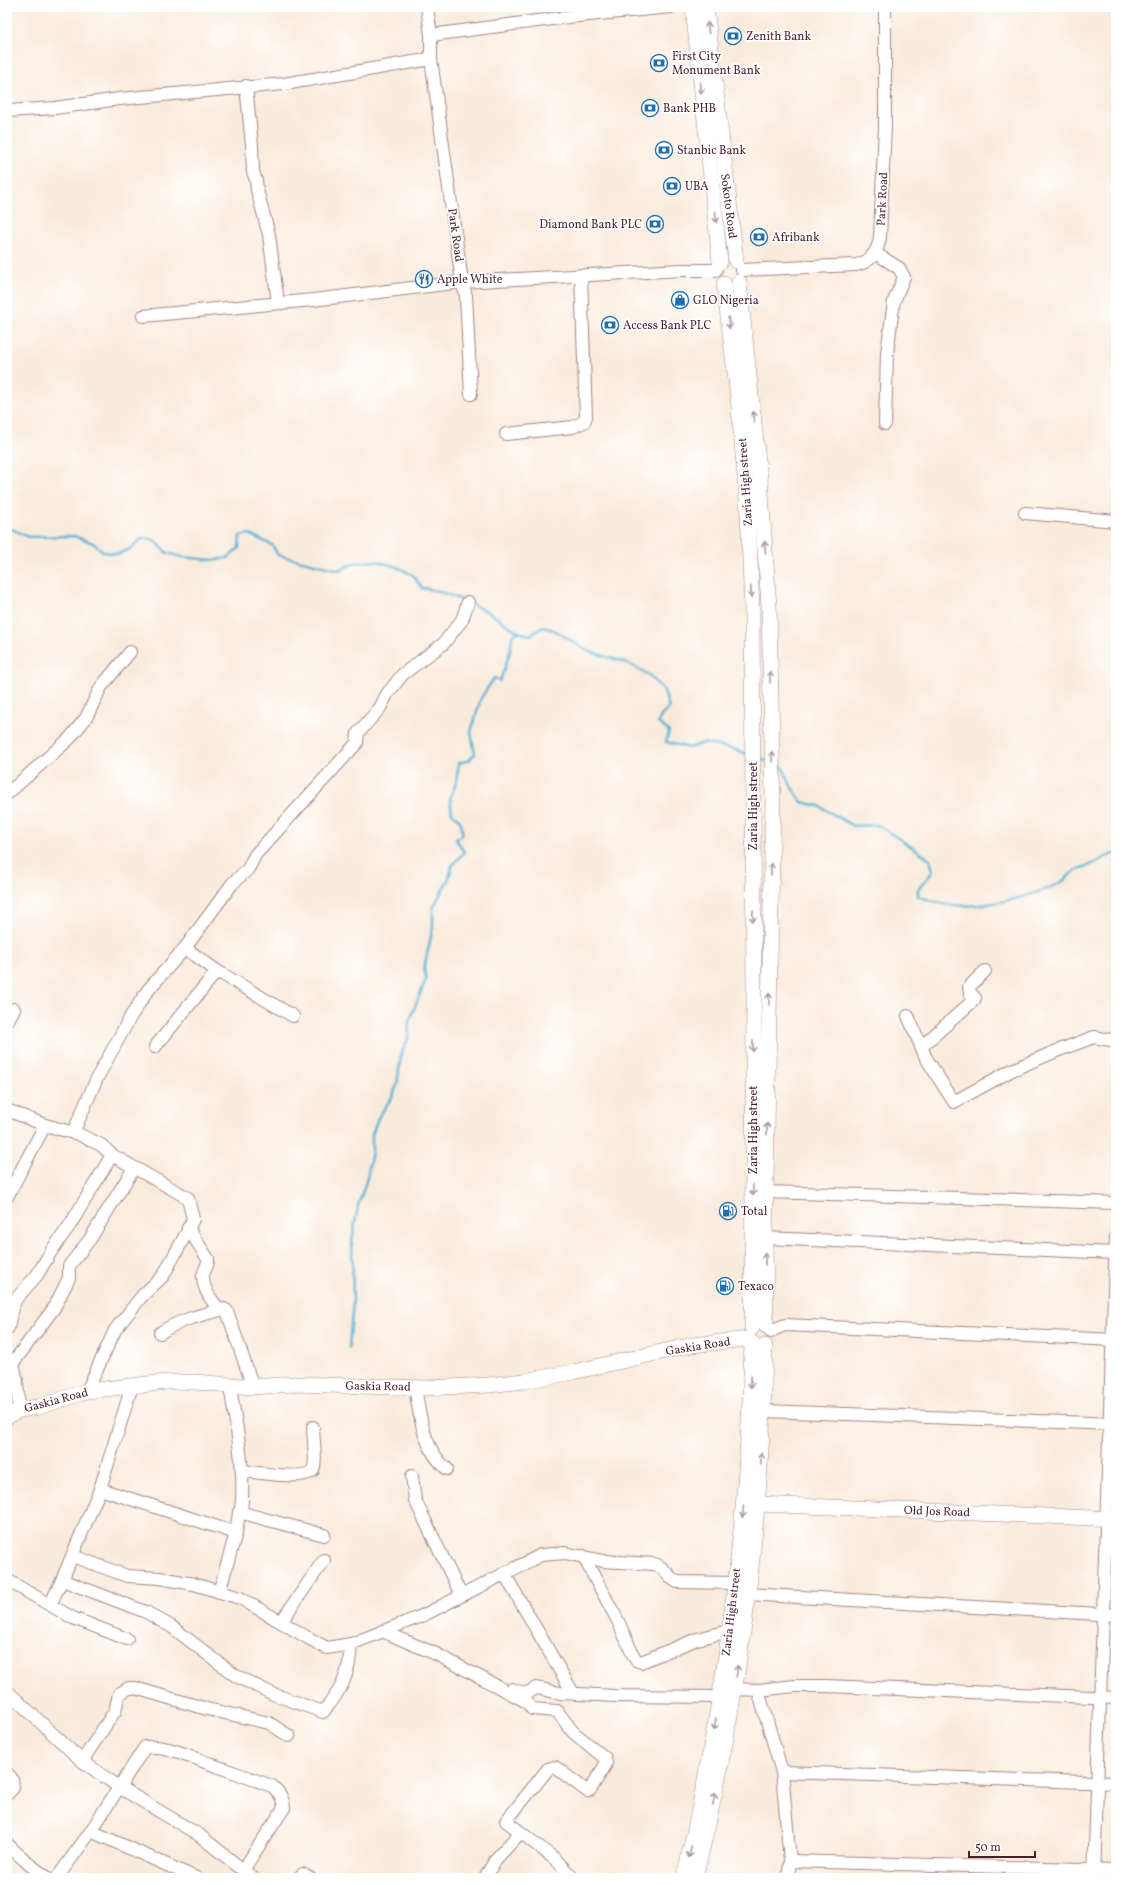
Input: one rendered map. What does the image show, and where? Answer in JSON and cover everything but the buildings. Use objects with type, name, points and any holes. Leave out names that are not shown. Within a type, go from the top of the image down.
[{"type":"main road","name":"Sokoto Road","points":[[693,7],[718,266]]},
{"type":"main road","name":"Sokoto Road","points":[[706,7],[739,271],[751,387],[769,606],[771,716]]},
{"type":"main road","points":[[728,259],[739,271],[732,285],[724,284],[717,278],[718,266],[728,259]]},
{"type":"main road","name":"Zaria High street","points":[[695,1878],[720,1772],[734,1689],[757,1504],[764,1411],[759,1336],[752,793],[752,610],[748,510],[738,397],[724,284]]},
{"type":"main road","name":"Zaria High street","points":[[684,1878],[708,1768],[720,1697],[735,1583],[759,1336],[765,1238],[766,1192],[772,796],[771,716]]},
{"type":"main road","name":"Gaskia Road","points":[[13,1414],[86,1391],[195,1382],[253,1387],[294,1384],[415,1387],[489,1385],[524,1381],[594,1368],[692,1345],[759,1336]]},
{"type":"main road","name":"Old Jos Road","points":[[757,1504],[1112,1519]]},
{"type":"street","name":"Park Road","points":[[427,7],[431,35],[431,60],[462,282],[466,296],[471,394]]},
{"type":"street","points":[[431,35],[560,18],[671,7]]},
{"type":"street","name":"Park Road","points":[[875,253],[880,237],[885,126],[886,7]]},
{"type":"street","points":[[7,111],[55,108],[119,99],[166,96],[246,86],[284,84],[431,60]]},
{"type":"street","points":[[246,86],[253,172],[269,235],[278,303]]},
{"type":"street","points":[[739,271],[856,265],[865,262],[875,253],[899,268],[904,277],[894,301],[887,353],[885,424]]},
{"type":"street","points":[[144,316],[278,303],[462,282],[702,269],[718,266]]},
{"type":"street","points":[[506,434],[573,427],[584,422],[586,417],[581,275]]},
{"type":"street","points":[[1025,513],[1116,521]]},
{"type":"street","points":[[73,1133],[97,1078],[131,1016],[148,990],[185,948],[232,884],[248,869],[255,855],[357,743],[358,733],[380,708],[387,694],[402,674],[444,644],[462,620],[468,602]]},
{"type":"street","points":[[7,794],[69,739],[86,718],[102,687],[130,652]]},
{"type":"street","points":[[185,948],[217,971],[293,1016]]},
{"type":"street","points":[[155,1047],[217,971]]},
{"type":"street","points":[[922,1047],[975,998],[970,993],[969,987],[985,971]]},
{"type":"street","points":[[7,1022],[14,1009]]},
{"type":"street","points":[[908,1016],[926,1058],[954,1102],[1012,1070],[1054,1052],[1094,1038],[1116,1041]]},
{"type":"street","points":[[7,1110],[46,1125],[73,1133],[101,1145],[112,1155],[188,1198],[192,1219],[163,1276],[142,1296],[115,1330],[86,1391]]},
{"type":"street","points":[[7,1197],[12,1178],[46,1125]]},
{"type":"street","points":[[8,1328],[12,1308],[16,1299],[37,1275],[70,1225],[112,1155]]},
{"type":"street","points":[[13,1414],[17,1381],[13,1363],[54,1308],[69,1278],[69,1266],[90,1239],[134,1168]]},
{"type":"street","points":[[766,1192],[1116,1203]]},
{"type":"street","points":[[188,1228],[208,1259],[203,1276],[204,1285],[214,1304],[220,1310]]},
{"type":"street","points":[[1094,1874],[1101,1698],[1110,1615],[1116,1236]]},
{"type":"street","points":[[765,1238],[1116,1253]]},
{"type":"street","points":[[160,1333],[169,1327],[190,1318],[224,1309],[228,1313],[253,1387]]},
{"type":"street","points":[[759,1336],[785,1325],[1114,1340]]},
{"type":"street","points":[[50,1605],[73,1556],[100,1489],[132,1386]]},
{"type":"street","points":[[219,1592],[236,1533],[244,1490],[230,1386]]},
{"type":"street","points":[[415,1387],[424,1434],[430,1450],[437,1461],[447,1469]]},
{"type":"street","points":[[764,1411],[1113,1424]]},
{"type":"street","points":[[242,1471],[296,1476],[309,1473],[313,1470],[315,1463],[312,1427]]},
{"type":"street","points":[[412,1476],[415,1500],[461,1595]]},
{"type":"street","points":[[100,1489],[236,1533]]},
{"type":"street","points":[[239,1512],[324,1536]]},
{"type":"street","points":[[73,1556],[127,1576],[160,1578],[194,1584],[240,1598],[327,1648],[351,1644],[424,1615],[541,1554],[565,1553],[602,1560],[659,1565],[672,1579],[677,1582],[735,1583]]},
{"type":"street","points":[[583,1556],[621,1627],[633,1655],[640,1662],[697,1639],[728,1631]]},
{"type":"street","points":[[281,1622],[324,1560]]},
{"type":"street","points":[[504,1573],[573,1693]]},
{"type":"street","points":[[7,1580],[73,1618],[127,1639]]},
{"type":"street","points":[[62,1580],[146,1612],[172,1627],[236,1676],[273,1694],[302,1706],[323,1712],[344,1682],[349,1670],[351,1644]]},
{"type":"street","points":[[746,1594],[1110,1615]]},
{"type":"street","points":[[382,1631],[436,1654],[492,1683],[527,1702],[532,1709],[557,1711],[573,1732],[607,1761],[590,1790],[587,1791],[555,1767],[548,1769],[506,1821],[555,1860],[573,1878]]},
{"type":"street","points":[[492,1683],[526,1694],[536,1688],[573,1693],[615,1696],[720,1697]]},
{"type":"street","points":[[734,1689],[758,1690],[795,1686],[826,1686],[1116,1698]]},
{"type":"street","points":[[82,1761],[115,1711],[119,1694],[129,1688],[135,1688],[207,1709],[270,1723],[288,1736]]},
{"type":"street","points":[[758,1690],[782,1772],[790,1861],[788,1878]]},
{"type":"street","points":[[7,1691],[82,1761],[119,1787],[183,1824],[253,1878]]},
{"type":"street","points":[[57,1878],[91,1831],[145,1747],[150,1746],[158,1746],[190,1756],[272,1786],[283,1799],[284,1808],[243,1870]]},
{"type":"street","points":[[782,1772],[1116,1784]]},
{"type":"street","points":[[7,1773],[13,1783],[13,1788],[7,1794]]},
{"type":"street","points":[[91,1831],[196,1878]]},
{"type":"street","points":[[485,1878],[496,1859],[520,1833]]},
{"type":"street","points":[[7,1844],[30,1865],[48,1878]]},
{"type":"street","points":[[790,1861],[1094,1874],[1116,1870]]},
{"type":"street","points":[[298,1878],[303,1874],[310,1878]]},
{"type":"waterway","points":[[7,529],[14,530],[28,537],[74,536],[93,543],[104,552],[118,554],[130,549],[141,539],[153,539],[167,553],[182,557],[212,560],[228,558],[239,548],[240,536],[249,534],[272,545],[278,555],[339,570],[355,563],[375,561],[395,566],[413,575],[422,588],[438,591],[465,601]]},
{"type":"waterway","points":[[471,604],[490,613],[518,632],[530,635],[543,627],[554,630],[588,651],[627,663],[649,675],[664,691],[669,708],[661,716],[658,723],[669,731],[666,742],[689,748],[704,743],[733,749],[747,754]]},
{"type":"waterway","points":[[349,1348],[353,1301],[352,1241],[358,1206],[367,1178],[372,1151],[372,1135],[378,1118],[392,1097],[397,1085],[401,1055],[408,1039],[409,1021],[426,979],[424,968],[433,927],[433,908],[449,878],[452,866],[464,852],[456,839],[462,835],[462,825],[458,818],[452,813],[450,798],[456,783],[459,763],[469,760],[475,754],[471,732],[481,698],[494,678],[500,681],[510,652],[512,636],[518,632]]},
{"type":"waterway","points":[[758,758],[768,761]]},
{"type":"waterway","points":[[778,765],[782,766],[792,788],[802,802],[819,806],[853,826],[878,825],[930,859],[933,871],[918,890],[918,896],[939,903],[965,906],[993,903],[1023,897],[1060,883],[1078,869],[1116,853]]},
{"type":"place","name":"Zenith Bank","points":[[733,36]]},
{"type":"place","name":"First City Monument Bank","points":[[659,63]]},
{"type":"place","name":"Bank PHB","points":[[650,108]]},
{"type":"place","name":"Stanbic Bank","points":[[664,150]]},
{"type":"place","name":"UBA","points":[[672,186]]},
{"type":"place","name":"Diamond Bank PLC","points":[[655,224]]},
{"type":"place","name":"Afribank","points":[[759,237]]},
{"type":"place","name":"Apple White","points":[[424,279]]},
{"type":"place","name":"GLO Nigeria","points":[[680,300]]},
{"type":"place","name":"Access Bank PLC","points":[[610,325]]},
{"type":"place","name":"Total","points":[[728,1211]]},
{"type":"place","name":"Texaco","points":[[725,1286]]}]
